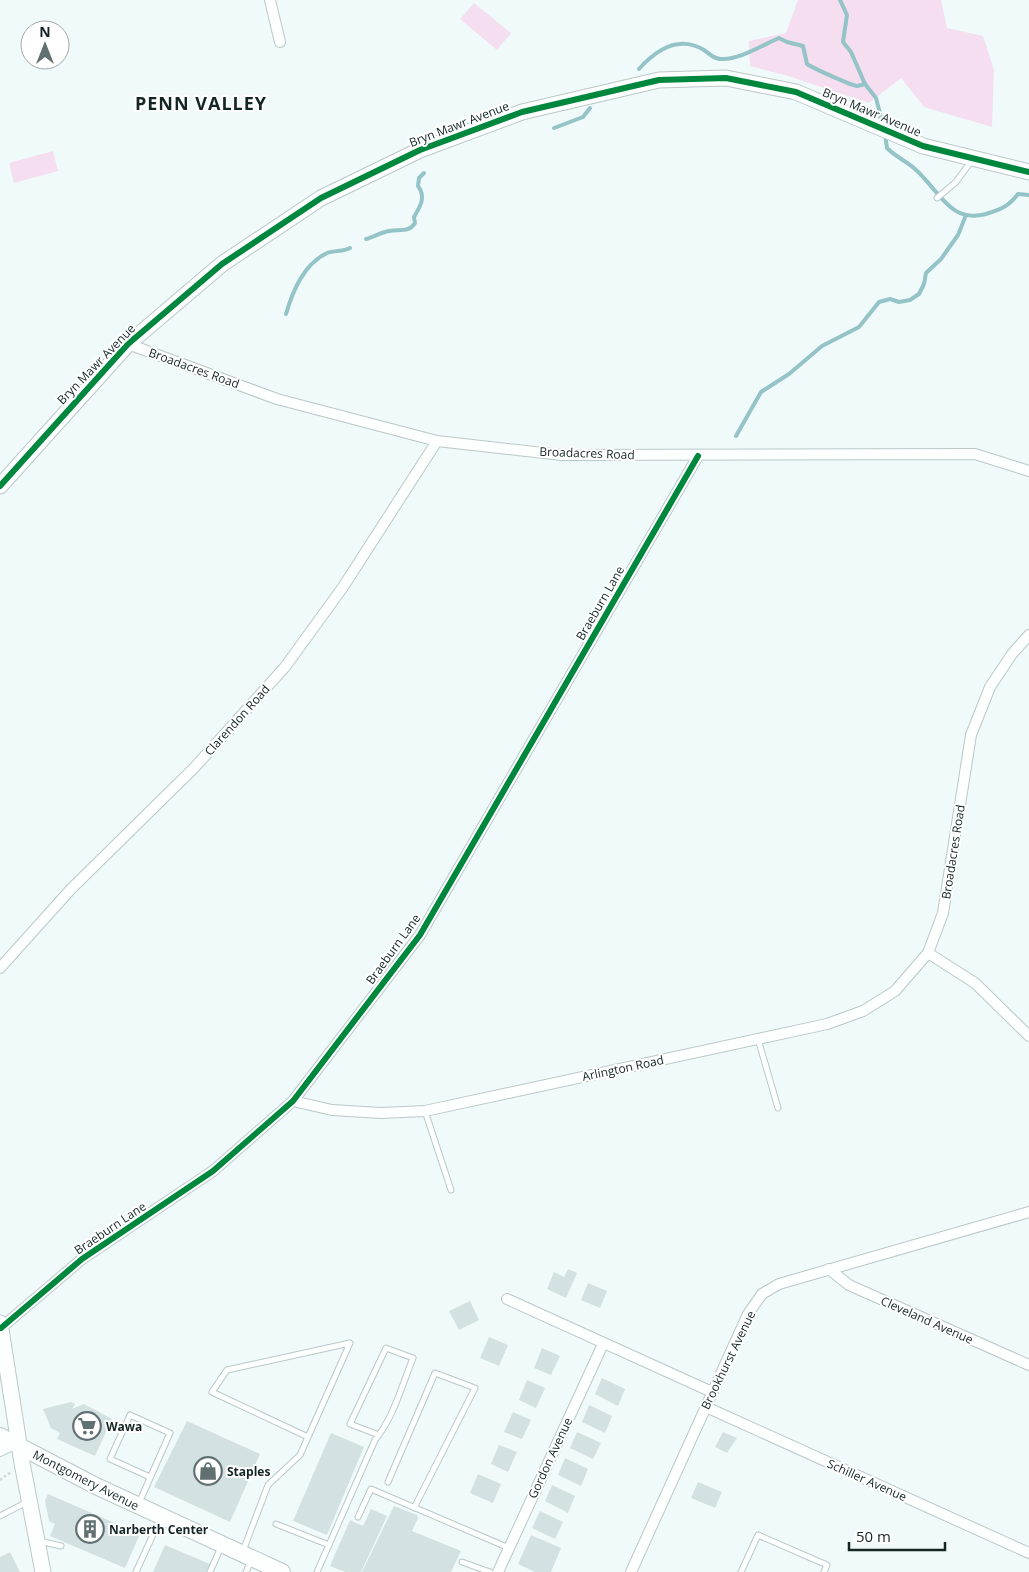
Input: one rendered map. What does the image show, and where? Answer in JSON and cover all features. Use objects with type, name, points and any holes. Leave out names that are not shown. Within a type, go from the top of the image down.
[{"type":"main road","name":"Montgomery Avenue","points":[[8,1444],[222,1545],[246,1561],[276,1571]]},
{"type":"street","points":[[270,0],[280,42]]},
{"type":"street","name":"Bryn Mawr Avenue","points":[[0,486],[128,344],[222,264],[321,198],[420,150],[522,112],[659,80],[726,78],[796,92],[923,146],[1029,172]]},
{"type":"street","name":"Broadacres Road","points":[[128,344],[277,399],[437,441],[562,455],[976,454],[1029,471]]},
{"type":"street","name":"Clarendon Road","points":[[0,968],[72,889],[194,768],[285,667],[343,587],[437,441]]},
{"type":"street","name":"Braeburn Lane","points":[[0,1325],[82,1259],[213,1171],[293,1101],[420,934],[698,456]]},
{"type":"street","name":"Broadacres Road","points":[[928,953],[943,913],[971,735],[990,687],[1012,654],[1029,635]]},
{"type":"street","points":[[928,953],[975,983],[1029,1036]]},
{"type":"street","name":"Arlington Road","points":[[293,1101],[332,1110],[381,1113],[425,1111],[827,1024],[863,1011],[895,991],[928,953]]},
{"type":"street","name":"Brookhurst Avenue","points":[[631,1572],[748,1314],[762,1294],[779,1284],[1029,1212]]},
{"type":"street","name":"Cleveland Avenue","points":[[829,1269],[849,1285],[1029,1365]]},
{"type":"street","points":[[507,1299],[712,1392]]},
{"type":"street","points":[[0,1325],[8,1444],[29,1501],[43,1572]]},
{"type":"street","name":"Gordon Avenue","points":[[498,1572],[603,1344]]},
{"type":"street","name":"Schiller Avenue","points":[[706,1407],[1029,1553]]},
{"type":"lane","points":[[937,198],[956,182],[973,158]]},
{"type":"lane","points":[[758,1039],[778,1108]]},
{"type":"lane","points":[[425,1111],[451,1190]]},
{"type":"lane","points":[[246,1561],[268,1485],[300,1455],[350,1343],[227,1370],[212,1392],[308,1437]]},
{"type":"lane","points":[[317,1572],[379,1435],[388,1423],[413,1358],[386,1348],[350,1424],[379,1435]]},
{"type":"lane","points":[[388,1482],[435,1373],[475,1388],[414,1508]]},
{"type":"lane","points":[[137,1506],[170,1433],[130,1415],[110,1459],[150,1477]]},
{"type":"lane","points":[[358,1517],[371,1490],[509,1548]]},
{"type":"lane","points":[[0,1516],[29,1501]]},
{"type":"lane","points":[[136,1572],[161,1517]]},
{"type":"lane","points":[[276,1524],[329,1545]]},
{"type":"lane","points":[[740,1572],[758,1535],[827,1565],[824,1572]]},
{"type":"lane","points":[[36,1540],[61,1546]]},
{"type":"lane","points":[[210,1572],[222,1545]]},
{"type":"lane","points":[[462,1562],[490,1572]]},
{"type":"shaded area","points":[[798,0],[941,0],[947,28],[983,36],[994,70],[992,127],[924,107],[901,78],[869,103],[788,76],[750,66],[749,41],[786,33]]},
{"type":"shaded area","points":[[474,3],[511,33],[497,50],[460,19]]},
{"type":"shaded area","points":[[53,151],[58,171],[14,183],[9,163]]},
{"type":"building","points":[[568,1269],[577,1273],[566,1298],[547,1289],[554,1272],[564,1277]]},
{"type":"building","points":[[588,1283],[607,1291],[600,1308],[581,1300]]},
{"type":"building","points":[[470,1301],[479,1320],[459,1330],[449,1311]]},
{"type":"building","points":[[489,1337],[508,1345],[499,1366],[480,1358]]},
{"type":"building","points":[[542,1348],[560,1356],[551,1375],[534,1368]]},
{"type":"building","points":[[602,1378],[625,1389],[618,1406],[595,1394]]},
{"type":"building","points":[[527,1380],[545,1388],[536,1408],[519,1400]]},
{"type":"building","name":"Wawa","points":[[71,1402],[75,1404],[72,1409],[84,1404],[112,1419],[95,1456],[57,1439],[60,1433],[51,1428],[43,1409]]},
{"type":"building","points":[[589,1405],[612,1416],[605,1433],[582,1422]]},
{"type":"building","points":[[513,1412],[531,1420],[522,1439],[504,1432]]},
{"type":"building","name":"Staples","points":[[187,1421],[260,1454],[230,1522],[154,1487]]},
{"type":"building","points":[[577,1432],[601,1443],[593,1459],[570,1448]]},
{"type":"building","points":[[723,1432],[737,1438],[727,1453],[715,1447]]},
{"type":"building","points":[[331,1433],[364,1447],[327,1535],[293,1521]]},
{"type":"building","points":[[499,1445],[517,1452],[508,1472],[491,1464]]},
{"type":"building","points":[[565,1458],[588,1469],[581,1486],[558,1475]]},
{"type":"building","points":[[478,1474],[501,1484],[493,1503],[470,1493]]},
{"type":"building","points":[[698,1482],[722,1492],[715,1508],[691,1498]]},
{"type":"building","points":[[552,1485],[575,1496],[568,1513],[545,1501]]},
{"type":"building","name":"Narberth Center","points":[[48,1494],[140,1534],[125,1568],[50,1536],[55,1524],[49,1521],[45,1501]]},
{"type":"building","points":[[394,1506],[417,1515],[418,1518],[412,1531],[461,1551],[451,1572],[362,1572]]},
{"type":"building","points":[[371,1509],[387,1516],[361,1572],[345,1572],[330,1566],[350,1520],[363,1526]]},
{"type":"building","points":[[540,1511],[563,1522],[555,1539],[532,1528]]},
{"type":"building","points":[[531,1535],[561,1548],[551,1572],[535,1572],[518,1564]]},
{"type":"building","points":[[165,1545],[210,1564],[206,1572],[153,1572]]},
{"type":"building","points":[[10,1552],[20,1572],[0,1572],[0,1557]]},
{"type":"waterway","points":[[840,0],[847,15],[843,42],[851,52],[865,84],[876,98],[883,125]]},
{"type":"waterway","points":[[639,69],[660,51],[677,44],[695,46],[716,58],[728,59],[743,55],[779,38],[803,46],[807,64],[853,85],[865,84]]},
{"type":"waterway","points":[[554,128],[583,117],[590,108]]},
{"type":"waterway","points":[[885,134],[887,148],[915,169],[954,210],[963,214],[974,216],[986,214],[1004,207],[1018,194],[1029,195]]},
{"type":"waterway","points":[[366,239],[413,226],[415,223],[414,217],[422,201],[422,194],[418,186],[419,178],[424,173]]},
{"type":"waterway","points":[[736,436],[761,392],[789,374],[822,346],[859,327],[879,302],[890,299],[899,302],[910,300],[919,294],[924,284],[926,273],[941,259],[958,235],[966,215]]},
{"type":"waterway","points":[[286,314],[300,279],[312,264],[327,253],[350,248]]},
{"type":"cycle path","points":[[0,486],[128,344],[222,264],[321,198],[420,150],[522,112],[659,80],[726,78],[796,92],[923,146],[1029,172]]},
{"type":"cycle path","points":[[1,1328],[82,1259],[213,1171],[293,1101],[420,935],[698,456]]},
{"type":"place","name":"Wawa","points":[[87,1426]]},
{"type":"place","name":"Staples","points":[[208,1471]]},
{"type":"place","name":"Narberth Center","points":[[90,1529]]},
{"type":"district","name":"PENN VALLEY","points":[[201,103]]}]
